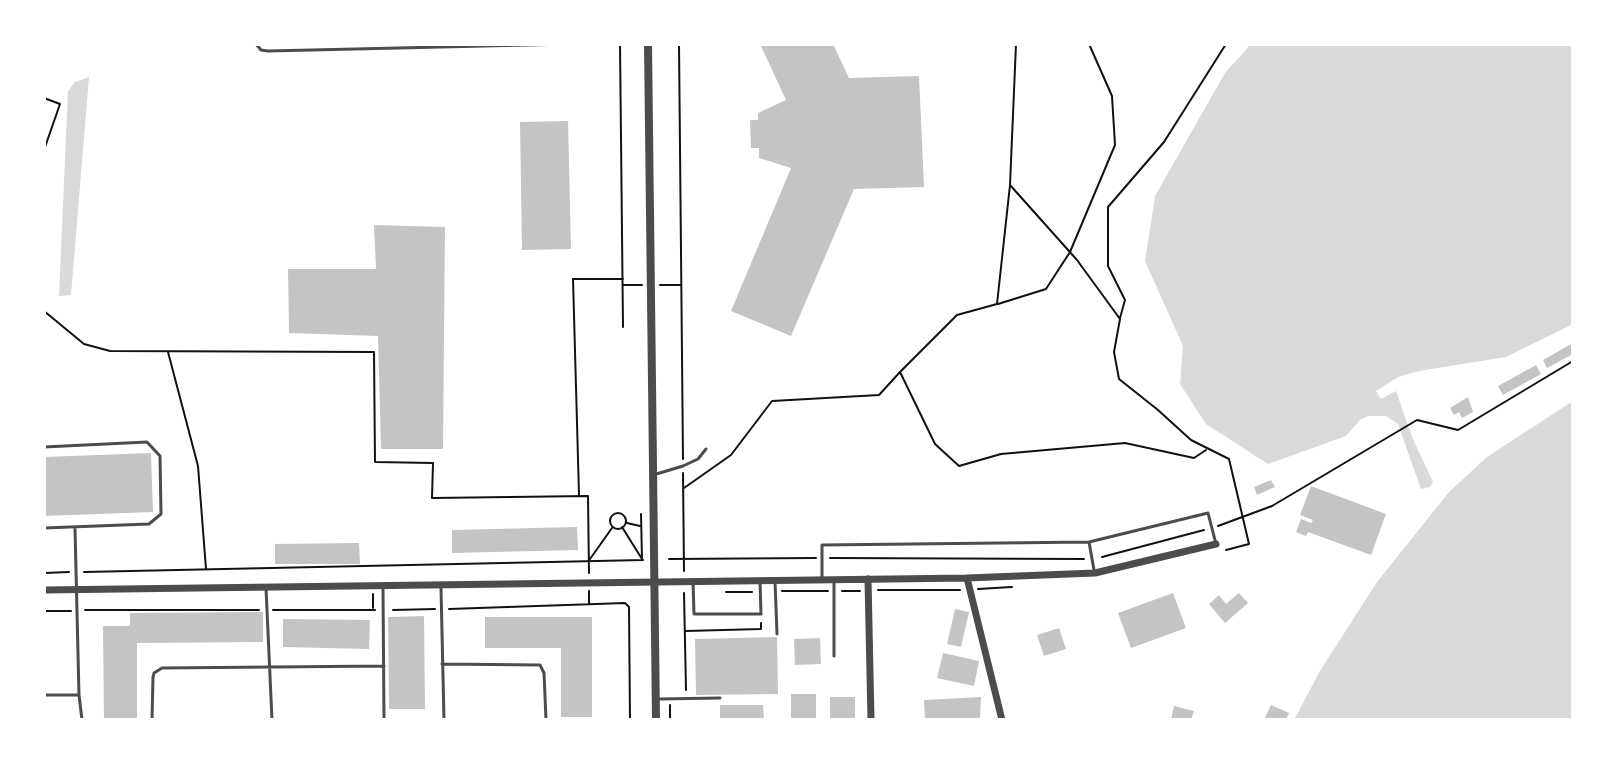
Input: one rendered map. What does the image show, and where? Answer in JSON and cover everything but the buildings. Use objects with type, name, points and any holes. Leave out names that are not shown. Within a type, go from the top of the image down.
[{"type":"street","points":[[648,44],[656,720]]},
{"type":"street","points":[[44,590],[967,578],[1095,573],[1216,544]]},
{"type":"street","points":[[967,578],[1002,720]]},
{"type":"street","points":[[868,579],[871,720]]},
{"type":"lane","points":[[256,44],[261,50],[268,51],[571,44]]},
{"type":"lane","points":[[44,447],[147,442],[160,456],[161,514],[149,524],[44,528]]},
{"type":"lane","points":[[653,475],[698,459],[706,449]]},
{"type":"lane","points":[[822,580],[822,545],[1089,542],[1208,513],[1216,544]]},
{"type":"lane","points":[[75,529],[82,720]]},
{"type":"lane","points":[[1089,542],[1095,573]]},
{"type":"lane","points":[[834,580],[834,656]]},
{"type":"lane","points":[[693,582],[694,614],[761,614],[760,581]]},
{"type":"lane","points":[[775,581],[777,634]]},
{"type":"lane","points":[[383,584],[384,720]]},
{"type":"lane","points":[[441,584],[444,720]]},
{"type":"lane","points":[[266,585],[272,720]]},
{"type":"lane","points":[[442,664],[540,665],[544,673],[546,720]]},
{"type":"lane","points":[[152,720],[153,677],[157,670],[384,666]]},
{"type":"lane","points":[[44,695],[79,695]]},
{"type":"lane","points":[[656,699],[720,698]]},
{"type":"path","points":[[620,44],[623,327]]},
{"type":"path","points":[[679,44],[684,559]]},
{"type":"path","points":[[997,304],[1010,185],[1016,44]]},
{"type":"path","points":[[683,488],[731,455],[772,401],[879,395],[957,315],[1046,289],[1070,252],[1115,145],[1112,96],[1089,44]]},
{"type":"path","points":[[1226,44],[1164,142],[1108,207],[1108,266],[1125,300],[1114,352],[1119,379],[1191,440],[1229,459],[1240,507]]},
{"type":"path","points":[[44,98],[60,104],[44,150]]},
{"type":"path","points":[[1010,185],[1070,252],[1120,319]]},
{"type":"path","points":[[579,496],[573,279],[623,279]]},
{"type":"path","points":[[44,311],[84,344],[110,351],[374,352],[375,462],[433,463],[432,498],[588,496],[589,560]]},
{"type":"path","points":[[168,351],[198,466],[206,569]]},
{"type":"path","points":[[669,559],[1092,559],[1212,528],[1272,506],[1417,420],[1458,430],[1573,361]]},
{"type":"path","points":[[900,372],[935,444],[959,466],[1001,454],[1125,443],[1194,458],[1206,450]]},
{"type":"path","points":[[612,527],[609,520],[614,513],[622,514],[626,523]]},
{"type":"path","points":[[641,514],[643,560]]},
{"type":"path","points":[[612,527],[622,527],[626,523]]},
{"type":"path","points":[[626,523],[641,526]]},
{"type":"path","points":[[589,560],[612,527]]},
{"type":"path","points":[[622,527],[643,560]]},
{"type":"path","points":[[44,573],[643,560]]},
{"type":"path","points":[[684,593],[685,690],[692,690]]},
{"type":"path","points":[[44,611],[383,610],[625,603],[629,607],[630,720]]},
{"type":"path","points":[[685,631],[761,629]]},
{"type":"path","points":[[670,699],[670,720]]},
{"type":"shaded area","points":[[1251,44],[1573,44],[1573,324],[1506,357],[1419,371],[1398,377],[1376,391],[1381,399],[1396,391],[1412,437],[1433,482],[1430,487],[1421,489],[1398,424],[1386,416],[1368,416],[1360,420],[1346,436],[1268,464],[1206,424],[1180,384],[1183,346],[1145,261],[1155,196],[1225,73]]},
{"type":"shaded area","points":[[89,77],[71,295],[59,296],[68,91],[75,82]]},
{"type":"shaded area","points":[[1573,401],[1573,720],[1294,720],[1320,671],[1377,582],[1449,492],[1487,457]]}]
